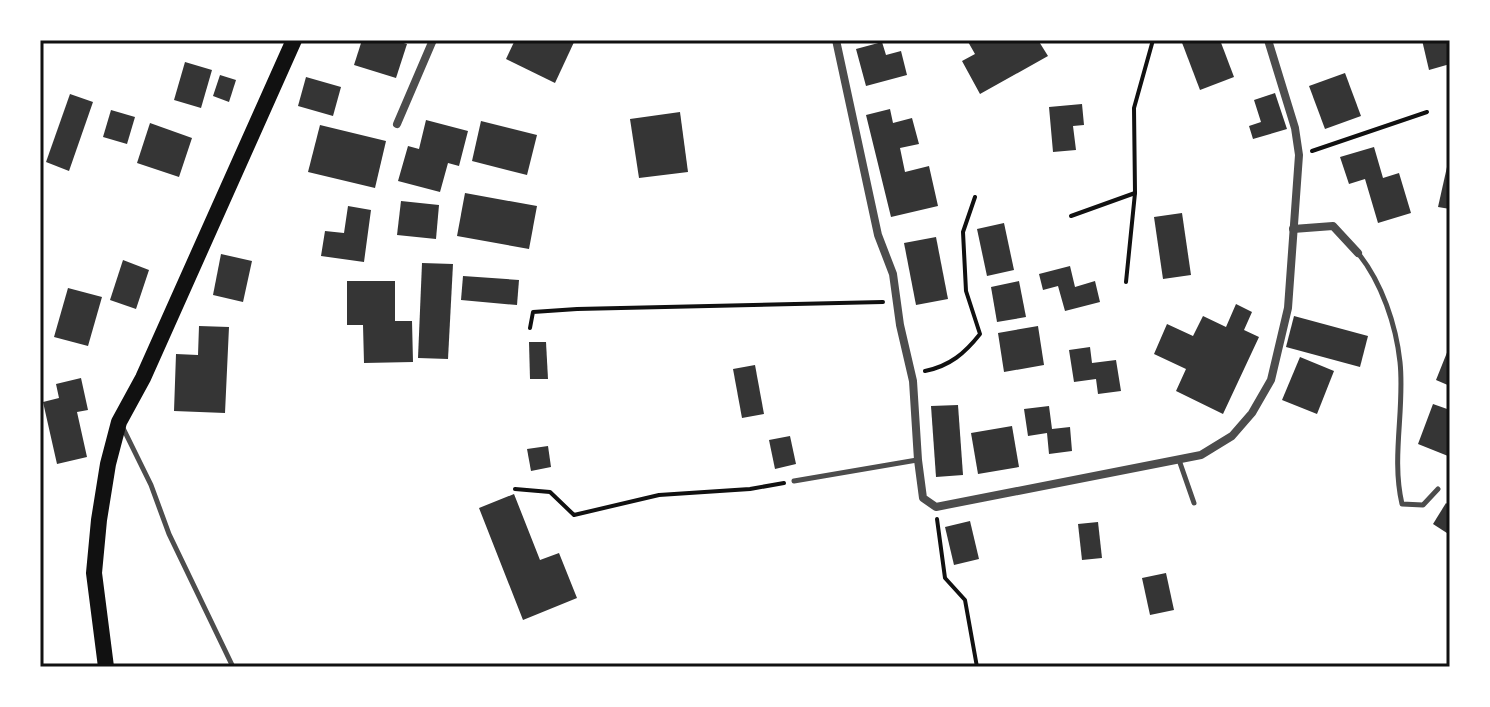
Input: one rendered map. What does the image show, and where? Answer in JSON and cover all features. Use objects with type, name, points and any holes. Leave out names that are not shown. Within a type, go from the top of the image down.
[{"type":"main road","points":[[106,667],[94,573],[108,464],[119,422],[143,378],[294,40]]},
{"type":"street","points":[[397,124],[433,40]]},
{"type":"street","points":[[836,40],[878,235],[893,274],[911,373],[923,498],[936,507],[1201,455],[1232,436],[1252,413],[1271,380],[1288,308],[1299,155],[1295,128],[1268,40]]},
{"type":"street","points":[[1293,229],[1333,226],[1358,253]]},
{"type":"lane","points":[[1358,253],[1367,264],[1386,303],[1400,362],[1397,483],[1402,504],[1423,505],[1438,489]]},
{"type":"lane","points":[[119,422],[151,485],[169,534],[233,667]]},
{"type":"lane","points":[[794,481],[918,460]]},
{"type":"lane","points":[[1179,460],[1194,503]]},
{"type":"path","points":[[1126,282],[1135,193],[1134,108],[1153,40]]},
{"type":"path","points":[[1299,155],[1427,112]]},
{"type":"path","points":[[1071,216],[1135,193]]},
{"type":"path","points":[[911,373],[941,368],[965,352],[980,334],[966,291],[963,232],[975,197]]},
{"type":"path","points":[[530,328],[533,312],[897,301]]},
{"type":"path","points":[[515,489],[550,492],[574,515],[659,495],[750,489],[794,481]]},
{"type":"path","points":[[936,507],[945,578],[965,600],[977,667]]},
{"type":"building","points":[[362,40],[394,40],[407,44],[396,78],[354,65]]},
{"type":"building","points":[[515,40],[575,40],[555,83],[506,59]]},
{"type":"building","points":[[967,40],[1021,40],[1023,43],[1038,40],[1048,56],[980,94],[962,61],[975,54]]},
{"type":"building","points":[[1181,40],[1220,40],[1234,77],[1200,90]]},
{"type":"building","points":[[1422,40],[1450,40],[1450,64],[1429,70]]},
{"type":"building","points":[[882,42],[886,55],[901,51],[907,75],[866,86],[856,49]]},
{"type":"building","points":[[185,62],[212,70],[201,108],[174,100]]},
{"type":"building","points":[[1345,73],[1361,116],[1325,129],[1309,86]]},
{"type":"building","points":[[220,75],[236,80],[229,102],[213,96]]},
{"type":"building","points":[[306,77],[341,87],[333,116],[298,106]]},
{"type":"building","points":[[1275,93],[1287,129],[1253,139],[1249,126],[1261,122],[1254,100]]},
{"type":"building","points":[[70,94],[93,102],[69,171],[46,162]]},
{"type":"building","points":[[1082,104],[1084,125],[1073,126],[1076,150],[1053,152],[1049,107]]},
{"type":"building","points":[[890,109],[893,123],[912,118],[919,144],[900,148],[905,172],[929,166],[938,206],[891,217],[866,115]]},
{"type":"building","points":[[111,110],[135,117],[127,144],[103,137]]},
{"type":"building","points":[[680,112],[688,172],[639,178],[630,119]]},
{"type":"building","points":[[426,120],[468,131],[459,166],[448,163],[440,192],[398,181],[408,146],[419,149]]},
{"type":"building","points":[[481,121],[537,135],[527,175],[472,161]]},
{"type":"building","points":[[150,123],[192,138],[179,177],[137,163]]},
{"type":"building","points":[[320,125],[386,141],[375,188],[308,172]]},
{"type":"building","points":[[1374,147],[1383,178],[1399,173],[1411,213],[1378,223],[1365,179],[1349,184],[1340,157]]},
{"type":"building","points":[[1450,158],[1450,209],[1438,207]]},
{"type":"building","points":[[465,193],[537,206],[529,249],[457,236]]},
{"type":"building","points":[[401,201],[439,205],[436,239],[397,235]]},
{"type":"building","points":[[348,206],[371,210],[364,262],[321,256],[325,231],[344,233]]},
{"type":"building","points":[[1182,213],[1191,275],[1163,279],[1154,217]]},
{"type":"building","points":[[1004,223],[1014,270],[987,276],[977,229]]},
{"type":"building","points":[[936,237],[948,299],[916,305],[904,243]]},
{"type":"building","points":[[221,254],[252,261],[243,302],[213,295]]},
{"type":"building","points":[[123,260],[149,270],[136,309],[110,300]]},
{"type":"building","points":[[422,263],[453,264],[448,359],[418,358]]},
{"type":"building","points":[[1070,266],[1075,287],[1095,281],[1100,302],[1065,311],[1058,286],[1043,290],[1039,274]]},
{"type":"building","points":[[463,276],[519,280],[517,305],[461,300]]},
{"type":"building","points":[[347,281],[395,281],[395,321],[412,321],[413,362],[364,363],[363,325],[347,325]]},
{"type":"building","points":[[1019,281],[1026,317],[997,322],[991,287]]},
{"type":"building","points":[[68,288],[102,297],[88,346],[54,337]]},
{"type":"building","points":[[1236,304],[1252,312],[1244,330],[1259,337],[1223,414],[1176,391],[1186,369],[1154,354],[1167,324],[1193,336],[1203,316],[1226,327]]},
{"type":"building","points":[[1294,316],[1368,336],[1360,367],[1286,347]]},
{"type":"building","points":[[199,326],[229,327],[225,413],[174,411],[176,354],[198,355]]},
{"type":"building","points":[[1038,326],[1044,365],[1004,372],[998,333]]},
{"type":"building","points":[[529,342],[546,342],[548,379],[530,379]]},
{"type":"building","points":[[1450,345],[1450,386],[1436,380]]},
{"type":"building","points":[[1090,347],[1092,363],[1116,360],[1121,391],[1098,394],[1096,379],[1074,382],[1069,350]]},
{"type":"building","points":[[1300,357],[1334,371],[1317,414],[1282,400]]},
{"type":"building","points":[[755,365],[764,414],[742,418],[733,369]]},
{"type":"building","points":[[81,378],[88,410],[77,412],[87,457],[57,464],[43,402],[59,398],[56,384]]},
{"type":"building","points":[[1433,404],[1450,410],[1448,456],[1418,444]]},
{"type":"building","points":[[958,405],[963,475],[936,477],[931,406]]},
{"type":"building","points":[[1049,406],[1052,429],[1070,427],[1072,451],[1049,454],[1047,433],[1028,436],[1024,409]]},
{"type":"building","points":[[1012,426],[1019,467],[978,474],[971,433]]},
{"type":"building","points":[[790,436],[796,464],[775,469],[769,440]]},
{"type":"building","points":[[548,446],[551,467],[531,471],[527,449]]},
{"type":"building","points":[[514,494],[540,560],[559,553],[577,598],[523,620],[479,508]]},
{"type":"building","points":[[1446,503],[1450,506],[1450,535],[1433,524]]},
{"type":"building","points":[[970,521],[979,559],[954,565],[945,527]]},
{"type":"building","points":[[1098,522],[1102,558],[1082,560],[1078,524]]},
{"type":"building","points":[[1166,573],[1174,610],[1150,615],[1142,578]]}]
